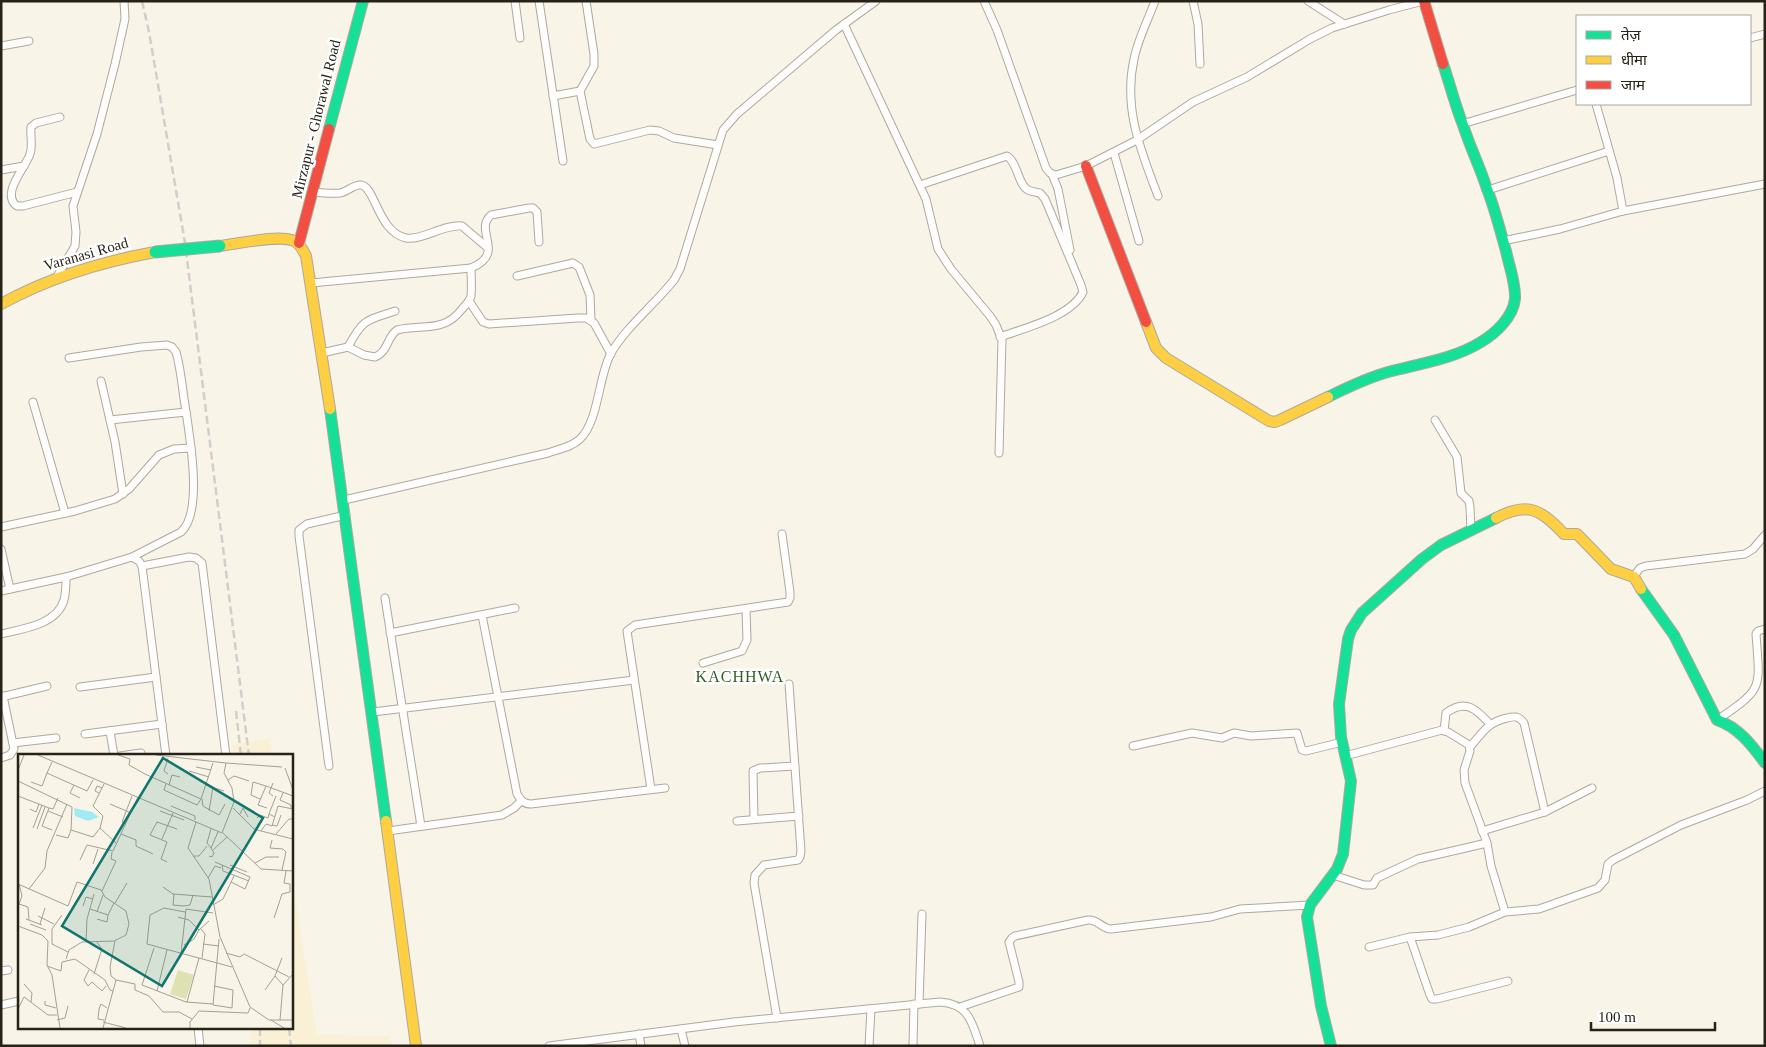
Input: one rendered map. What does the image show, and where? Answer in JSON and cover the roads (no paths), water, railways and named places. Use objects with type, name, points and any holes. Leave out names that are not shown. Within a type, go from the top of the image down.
[{"type":"main road","name":"Mirzapur - Ghorawal Road","points":[[299,243],[363,1]]},
{"type":"main road","points":[[1086,166],[1156,348],[1166,358],[1272,422],[1280,420],[1334,393],[1385,373],[1464,351],[1482,342],[1507,319],[1515,299],[1514,283],[1488,190],[1462,124],[1424,1]]},
{"type":"main road","name":"Varanasi Road","points":[[1,304],[58,276],[118,258],[155,252],[283,238],[299,243]]},
{"type":"main road","points":[[299,243],[306,256],[344,500],[416,1046]]},
{"type":"main road","points":[[1331,1046],[1321,1006],[1307,917],[1310,905],[1337,869],[1343,854],[1346,815],[1351,787],[1339,719],[1348,640],[1362,613],[1429,553],[1441,545],[1501,515],[1513,510],[1522,509],[1539,511],[1547,516],[1564,534],[1577,534],[1615,572],[1634,576],[1674,635],[1717,720],[1726,723],[1750,742],[1765,763]]},
{"type":"street","points":[[58,276],[76,246],[73,210],[96,134],[125,20],[124,1]]},
{"type":"street","points":[[515,1],[520,38]]},
{"type":"street","points":[[539,1],[563,161]]},
{"type":"street","points":[[586,1],[594,66],[580,91],[590,139],[594,144],[655,130],[674,138],[718,144]]},
{"type":"street","points":[[344,500],[548,453],[579,440],[588,429],[610,354],[674,280],[680,269],[723,130],[737,114],[844,24],[876,1]]},
{"type":"street","points":[[984,1],[997,30],[1046,168],[1052,174],[1058,189],[1073,265]]},
{"type":"street","points":[[1155,1],[1137,46],[1131,73],[1130,105],[1137,140],[1158,196]]},
{"type":"street","points":[[1193,1],[1198,24],[1200,64]]},
{"type":"street","points":[[1308,1],[1344,24]]},
{"type":"street","points":[[1052,174],[1059,175],[1086,166],[1114,153],[1137,140],[1193,102],[1252,75],[1310,39],[1344,24],[1424,1]]},
{"type":"street","points":[[844,24],[928,203],[938,249],[951,269],[996,325],[1002,349],[999,453]]},
{"type":"street","points":[[1751,38],[1765,34]]},
{"type":"street","points":[[1,46],[29,41]]},
{"type":"street","points":[[1462,124],[1576,90]]},
{"type":"street","points":[[553,96],[580,91]]},
{"type":"street","points":[[1596,105],[1617,178],[1623,211]]},
{"type":"street","points":[[60,117],[36,123],[31,127],[32,150],[11,190],[12,201],[17,206],[78,192]]},
{"type":"street","points":[[1488,190],[1609,151]]},
{"type":"street","points":[[1114,153],[1139,241]]},
{"type":"street","points":[[920,185],[1004,157],[1009,157],[1024,187],[1040,193],[1045,199],[1083,289],[1079,298],[1069,308],[1054,317],[1000,338]]},
{"type":"street","points":[[1,170],[24,166]]},
{"type":"street","points":[[1503,241],[1560,229],[1623,211],[1765,184]]},
{"type":"street","points":[[313,192],[340,193],[362,185],[370,191],[384,222],[404,237],[414,237],[450,226],[462,226],[488,248]]},
{"type":"street","points":[[310,283],[471,268],[486,258],[488,248],[485,224],[487,219],[491,215],[529,208],[533,208],[537,212],[540,242]]},
{"type":"street","points":[[517,276],[570,264],[579,266],[590,295],[591,320],[610,354]]},
{"type":"street","points":[[322,353],[348,347],[364,355],[375,357],[385,350],[392,333],[397,330],[446,324],[456,318],[469,301],[471,268]]},
{"type":"street","points":[[469,301],[480,319],[489,324],[578,318],[591,320]]},
{"type":"street","points":[[348,347],[358,329],[365,322],[395,311]]},
{"type":"street","points":[[1,592],[66,577],[132,557],[181,532],[188,525],[193,490],[191,448],[176,352],[167,345],[69,358]]},
{"type":"street","points":[[101,381],[123,494]]},
{"type":"street","points":[[33,402],[64,513]]},
{"type":"street","points":[[110,420],[186,412]]},
{"type":"street","points":[[1435,420],[1457,458],[1461,493],[1469,501],[1471,530]]},
{"type":"street","points":[[1,527],[108,502],[123,494],[159,455],[174,449],[191,448]]},
{"type":"street","points":[[330,766],[299,530],[307,524],[346,515]]},
{"type":"street","points":[[651,790],[626,636],[627,631],[635,625],[788,602],[790,598],[782,534]]},
{"type":"street","points":[[1634,576],[1639,569],[1646,566],[1745,554],[1753,549],[1765,535]]},
{"type":"street","points":[[1,549],[10,589]]},
{"type":"street","points":[[132,557],[139,561],[142,566],[166,754]]},
{"type":"street","points":[[142,566],[189,557],[196,558],[202,563],[226,754]]},
{"type":"street","points":[[1,634],[36,625],[54,615],[64,601],[66,577]]},
{"type":"street","points":[[385,598],[421,826]]},
{"type":"street","points":[[390,633],[515,608]]},
{"type":"street","points":[[703,663],[742,651],[746,646],[746,609]]},
{"type":"street","points":[[482,615],[517,794],[521,801],[531,804],[665,788]]},
{"type":"street","points":[[1717,720],[1746,699],[1756,688],[1759,674],[1756,634],[1758,631],[1765,630]]},
{"type":"street","points":[[80,687],[156,677]]},
{"type":"street","points":[[372,712],[634,680]]},
{"type":"street","points":[[777,1018],[754,875],[764,865],[798,860],[802,852],[789,684]]},
{"type":"street","points":[[1,758],[13,752],[13,743],[2,696],[47,686]]},
{"type":"street","points":[[1444,730],[1446,713],[1452,709],[1463,707],[1475,709],[1490,724]]},
{"type":"street","points":[[1505,912],[1491,866],[1487,843],[1464,776],[1470,747],[1490,724],[1496,720],[1514,716],[1522,720],[1545,812]]},
{"type":"street","points":[[85,734],[162,724]]},
{"type":"street","points":[[1345,756],[1444,730],[1470,747]]},
{"type":"street","points":[[110,731],[114,754]]},
{"type":"street","points":[[1133,746],[1192,733],[1222,738],[1234,734],[1251,736],[1297,733],[1302,750],[1306,751],[1342,742]]},
{"type":"street","points":[[13,743],[56,738]]},
{"type":"street","points":[[134,754],[141,753]]},
{"type":"street","points":[[754,820],[753,771],[760,768],[795,766]]},
{"type":"street","points":[[1482,830],[1545,812],[1592,788]]},
{"type":"street","points":[[1369,947],[1410,938],[1438,935],[1469,927],[1505,912],[1539,909],[1598,888],[1605,880],[1607,868],[1613,860],[1681,825],[1747,800],[1761,792]]},
{"type":"street","points":[[388,831],[502,815],[521,801]]},
{"type":"street","points":[[737,821],[799,816]]},
{"type":"street","points":[[1333,875],[1364,885],[1373,885],[1377,878],[1418,859],[1487,843]]},
{"type":"street","points":[[960,1007],[1018,987],[1019,982],[1009,942],[1015,936],[1088,920],[1095,920],[1105,928],[1112,929],[1211,917],[1245,908],[1310,905]]},
{"type":"street","points":[[913,1046],[922,914]]},
{"type":"street","points":[[1410,938],[1432,999],[1508,981]]},
{"type":"street","points":[[1,1005],[18,1000]]},
{"type":"street","points":[[549,1046],[777,1018],[950,1002],[960,1007],[967,1014],[980,1046]]},
{"type":"street","points":[[869,1046],[871,1009]]},
{"type":"street","points":[[681,1029],[685,1046]]},
{"type":"street","points":[[198,1030],[200,1046]]},
{"type":"street","points":[[639,1034],[641,1046]]},
{"type":"railway","points":[[142,1],[185,243],[249,754]]},
{"type":"railway","points":[[236,711],[241,754]]},
{"type":"railway","points":[[260,1030],[260,1046]]},
{"type":"railway","points":[[289,1030],[291,1046]]},
{"type":"district","name":"KACHHWA","points":[[740,676]]}]
